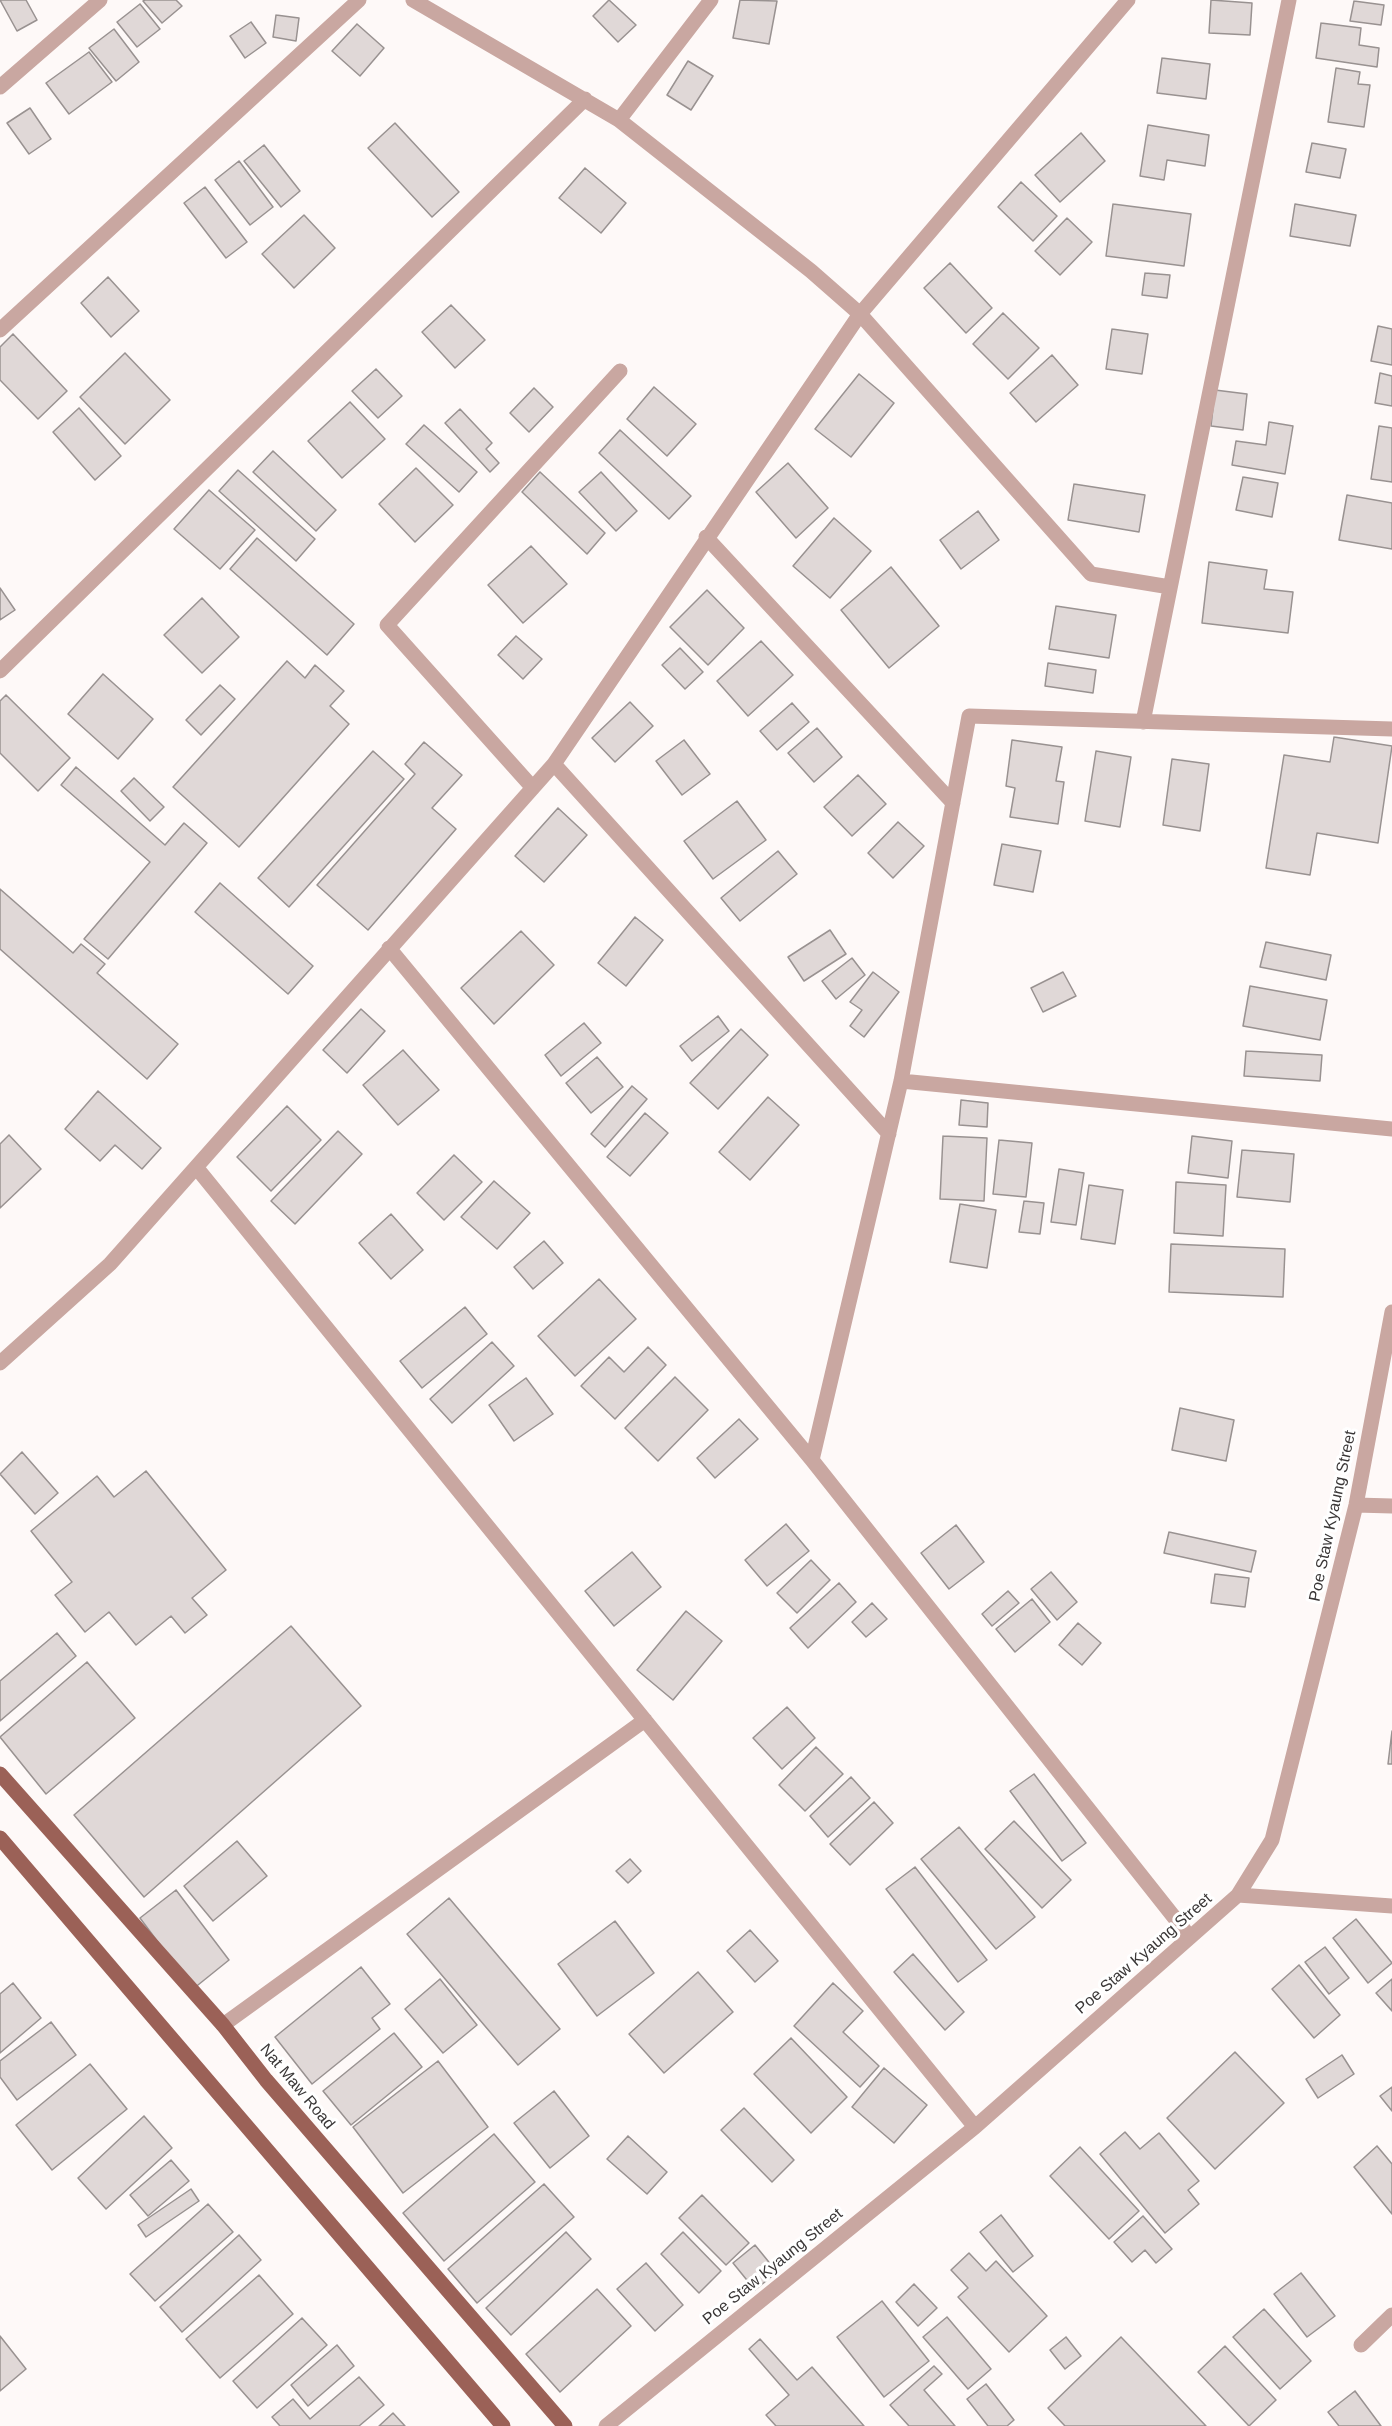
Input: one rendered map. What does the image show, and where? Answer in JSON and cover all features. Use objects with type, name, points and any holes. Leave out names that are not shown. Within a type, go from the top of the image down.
[{"type":"main road","name":"Nat Maw Road","points":[[0,1774],[223,2025],[266,2080],[565,2426]]},
{"type":"main road","points":[[0,1838],[503,2426]]},
{"type":"street","points":[[0,87],[100,0]]},
{"type":"street","points":[[0,330],[359,0]]},
{"type":"street","points":[[413,0],[620,120],[811,271],[860,314],[1091,574],[1170,587]]},
{"type":"street","points":[[620,120],[711,0]]},
{"type":"street","points":[[0,1363],[110,1264],[554,764],[706,537],[860,314],[1128,0]]},
{"type":"street","points":[[1143,722],[1289,0]]},
{"type":"street","points":[[0,671],[585,99]]},
{"type":"street","points":[[533,788],[387,625],[620,371]]},
{"type":"street","points":[[706,537],[953,803]]},
{"type":"street","points":[[812,1460],[901,1081],[969,716],[1392,729]]},
{"type":"street","points":[[554,764],[889,1134]]},
{"type":"street","points":[[389,948],[812,1460],[1189,1936]]},
{"type":"street","points":[[901,1081],[1392,1129]]},
{"type":"street","points":[[196,1167],[975,2127]]},
{"type":"street","name":"Poe Staw Kyaung Street","points":[[606,2426],[975,2127],[1238,1895],[1272,1840],[1356,1505],[1392,1312]]},
{"type":"street","points":[[1356,1505],[1392,1506]]},
{"type":"street","points":[[223,2025],[645,1720]]},
{"type":"street","points":[[1238,1895],[1392,1906]]},
{"type":"street","points":[[1361,2345],[1392,2315]]},
{"type":"building","points":[[0,0],[26,0],[37,20],[17,31]]},
{"type":"building","points":[[176,0],[182,6],[162,23],[143,1]]},
{"type":"building","points":[[609,0],[636,25],[618,42],[593,16]]},
{"type":"building","points":[[740,0],[777,1],[769,44],[733,38]]},
{"type":"building","points":[[1211,0],[1252,3],[1250,35],[1209,33]]},
{"type":"building","points":[[1354,1],[1384,5],[1381,25],[1350,21]]},
{"type":"building","points":[[140,4],[160,29],[137,47],[117,22]]},
{"type":"building","points":[[276,15],[299,18],[296,41],[273,37]]},
{"type":"building","points":[[251,22],[266,43],[245,58],[230,36]]},
{"type":"building","points":[[1321,23],[1361,28],[1359,45],[1379,48],[1377,67],[1316,58]]},
{"type":"building","points":[[357,24],[384,48],[360,76],[332,51]]},
{"type":"building","points":[[114,29],[139,62],[116,81],[89,48]]},
{"type":"building","points":[[89,52],[112,82],[69,114],[46,83]]},
{"type":"building","points":[[1162,58],[1210,64],[1206,99],[1157,93]]},
{"type":"building","points":[[688,61],[713,76],[691,110],[667,95]]},
{"type":"building","points":[[1336,68],[1360,72],[1358,84],[1370,85],[1364,127],[1328,122]]},
{"type":"building","points":[[30,108],[51,139],[29,154],[7,123]]},
{"type":"building","points":[[395,123],[459,192],[432,217],[368,148]]},
{"type":"building","points":[[1148,125],[1209,135],[1205,166],[1167,160],[1164,180],[1140,176]]},
{"type":"building","points":[[1081,133],[1105,161],[1060,202],[1035,175]]},
{"type":"building","points":[[1312,143],[1346,149],[1340,178],[1306,172]]},
{"type":"building","points":[[264,145],[300,191],[281,207],[244,161]]},
{"type":"building","points":[[239,161],[273,207],[250,225],[215,180]]},
{"type":"building","points":[[585,168],[626,203],[601,233],[559,198]]},
{"type":"building","points":[[1021,182],[1057,216],[1033,241],[998,207]]},
{"type":"building","points":[[205,187],[247,242],[226,258],[184,203]]},
{"type":"building","points":[[1113,204],[1191,214],[1184,266],[1106,256]]},
{"type":"building","points":[[1295,204],[1356,215],[1350,246],[1290,236]]},
{"type":"building","points":[[304,215],[335,248],[294,288],[262,254]]},
{"type":"building","points":[[1067,218],[1092,242],[1060,275],[1035,251]]},
{"type":"building","points":[[950,263],[992,308],[966,333],[924,288]]},
{"type":"building","points":[[1145,273],[1170,275],[1167,298],[1142,295]]},
{"type":"building","points":[[108,277],[139,311],[111,337],[81,303]]},
{"type":"building","points":[[451,305],[485,340],[455,368],[422,332]]},
{"type":"building","points":[[1003,313],[1039,348],[1008,379],[973,344]]},
{"type":"building","points":[[1378,326],[1392,329],[1392,365],[1371,361]]},
{"type":"building","points":[[1112,329],[1148,334],[1142,374],[1106,369]]},
{"type":"building","points":[[13,334],[67,391],[38,419],[0,380],[0,347]]},
{"type":"building","points":[[125,353],[170,400],[125,444],[80,397]]},
{"type":"building","points":[[1052,355],[1078,385],[1036,422],[1010,393]]},
{"type":"building","points":[[376,369],[402,396],[378,418],[352,391]]},
{"type":"building","points":[[1380,373],[1392,376],[1392,406],[1375,403]]},
{"type":"building","points":[[859,374],[894,403],[851,457],[815,429]]},
{"type":"building","points":[[654,387],[696,424],[667,456],[627,419]]},
{"type":"building","points":[[534,388],[553,407],[529,432],[510,413]]},
{"type":"building","points":[[1215,390],[1247,394],[1243,430],[1211,426]]},
{"type":"building","points":[[350,402],[385,439],[342,478],[308,441]]},
{"type":"building","points":[[79,408],[121,456],[95,480],[53,432]]},
{"type":"building","points":[[460,409],[492,443],[486,449],[499,463],[490,472],[445,423]]},
{"type":"building","points":[[1269,422],[1293,426],[1285,474],[1232,465],[1236,441],[1266,445]]},
{"type":"building","points":[[424,425],[477,472],[459,492],[406,444]]},
{"type":"building","points":[[1379,426],[1392,428],[1392,482],[1371,479]]},
{"type":"building","points":[[620,430],[691,496],[669,519],[599,453]]},
{"type":"building","points":[[273,451],[336,510],[316,531],[253,472]]},
{"type":"building","points":[[788,463],[828,508],[796,538],[756,492]]},
{"type":"building","points":[[416,468],[453,505],[415,542],[379,504]]},
{"type":"building","points":[[238,470],[315,539],[296,561],[219,491]]},
{"type":"building","points":[[540,472],[605,533],[587,554],[522,492]]},
{"type":"building","points":[[601,472],[637,511],[616,531],[579,492]]},
{"type":"building","points":[[1243,477],[1278,483],[1272,517],[1236,510]]},
{"type":"building","points":[[1074,484],[1145,495],[1139,532],[1068,520]]},
{"type":"building","points":[[209,490],[255,530],[220,569],[174,529]]},
{"type":"building","points":[[1347,495],[1392,503],[1392,549],[1339,540]]},
{"type":"building","points":[[978,511],[999,540],[961,569],[940,540]]},
{"type":"building","points":[[834,518],[871,551],[830,598],[793,566]]},
{"type":"building","points":[[257,538],[354,624],[327,655],[230,569]]},
{"type":"building","points":[[531,546],[567,584],[523,623],[488,585]]},
{"type":"building","points":[[1209,562],[1267,570],[1264,589],[1293,592],[1288,633],[1202,623]]},
{"type":"building","points":[[891,567],[939,626],[889,668],[841,610]]},
{"type":"building","points":[[0,588],[15,610],[0,620]]},
{"type":"building","points":[[707,590],[744,628],[708,665],[670,627]]},
{"type":"building","points":[[202,598],[239,637],[202,673],[164,635]]},
{"type":"building","points":[[1056,606],[1116,615],[1109,658],[1049,649]]},
{"type":"building","points":[[516,636],[542,659],[523,679],[498,655]]},
{"type":"building","points":[[761,641],[793,675],[748,716],[717,681]]},
{"type":"building","points":[[680,648],[703,672],[685,689],[662,665]]},
{"type":"building","points":[[287,661],[305,678],[315,665],[344,691],[330,706],[349,724],[239,847],[173,787]]},
{"type":"building","points":[[1048,663],[1096,670],[1093,693],[1045,686]]},
{"type":"building","points":[[103,674],[153,719],[118,759],[68,714]]},
{"type":"building","points":[[220,685],[235,699],[201,735],[186,720]]},
{"type":"building","points":[[6,695],[70,758],[38,791],[0,753],[0,701]]},
{"type":"building","points":[[630,702],[653,726],[615,762],[592,738]]},
{"type":"building","points":[[792,703],[809,722],[777,750],[760,731]]},
{"type":"building","points":[[817,728],[842,757],[814,782],[788,753]]},
{"type":"building","points":[[1334,737],[1392,746],[1378,843],[1317,833],[1310,875],[1266,868],[1284,755],[1330,762]]},
{"type":"building","points":[[684,740],[710,774],[682,795],[656,761]]},
{"type":"building","points":[[1012,740],[1062,747],[1056,781],[1064,782],[1058,824],[1010,817],[1015,788],[1006,786]]},
{"type":"building","points":[[424,742],[462,775],[432,808],[456,829],[368,930],[317,885],[415,774],[405,764]]},
{"type":"building","points":[[373,751],[404,779],[289,907],[258,878]]},
{"type":"building","points":[[1096,751],[1131,757],[1120,827],[1085,821]]},
{"type":"building","points":[[1172,759],[1209,764],[1200,831],[1163,825]]},
{"type":"building","points":[[76,767],[165,845],[184,823],[207,843],[108,959],[84,939],[150,862],[61,785]]},
{"type":"building","points":[[858,775],[886,804],[852,836],[824,807]]},
{"type":"building","points":[[134,778],[164,807],[150,821],[121,791]]},
{"type":"building","points":[[737,801],[766,840],[713,879],[684,841]]},
{"type":"building","points":[[558,808],[587,835],[544,882],[515,856]]},
{"type":"building","points":[[898,822],[924,846],[893,878],[868,853]]},
{"type":"building","points":[[1002,844],[1041,851],[1033,892],[994,885]]},
{"type":"building","points":[[778,851],[797,874],[740,921],[721,898]]},
{"type":"building","points":[[220,883],[313,966],[288,994],[195,912]]},
{"type":"building","points":[[0,889],[73,953],[81,944],[105,964],[97,973],[178,1044],[147,1079],[0,949]]},
{"type":"building","points":[[635,917],[663,940],[626,986],[598,963]]},
{"type":"building","points":[[830,930],[846,954],[804,981],[788,957]]},
{"type":"building","points":[[521,931],[554,965],[494,1024],[461,988]]},
{"type":"building","points":[[1266,942],[1331,955],[1326,980],[1260,967]]},
{"type":"building","points":[[852,958],[865,975],[836,999],[822,981]]},
{"type":"building","points":[[873,972],[899,992],[864,1037],[850,1026],[862,1010],[850,1002]]},
{"type":"building","points":[[1063,972],[1076,996],[1043,1012],[1031,988]]},
{"type":"building","points":[[1250,986],[1327,1000],[1320,1040],[1243,1026]]},
{"type":"building","points":[[361,1009],[385,1031],[347,1073],[323,1050]]},
{"type":"building","points":[[718,1016],[729,1031],[692,1061],[680,1046]]},
{"type":"building","points":[[584,1023],[601,1043],[561,1076],[545,1055]]},
{"type":"building","points":[[741,1029],[768,1055],[718,1109],[690,1083]]},
{"type":"building","points":[[403,1050],[439,1090],[398,1125],[363,1085]]},
{"type":"building","points":[[1246,1051],[1322,1055],[1320,1081],[1244,1076]]},
{"type":"building","points":[[597,1057],[623,1087],[591,1113],[566,1083]]},
{"type":"building","points":[[632,1086],[647,1099],[605,1147],[591,1134]]},
{"type":"building","points":[[98,1091],[161,1148],[142,1169],[115,1145],[100,1161],[65,1129]]},
{"type":"building","points":[[768,1097],[799,1125],[750,1180],[719,1152]]},
{"type":"building","points":[[961,1100],[988,1103],[987,1127],[959,1125]]},
{"type":"building","points":[[287,1106],[321,1140],[271,1191],[237,1157]]},
{"type":"building","points":[[645,1113],[668,1133],[630,1176],[607,1157]]},
{"type":"building","points":[[338,1131],[362,1154],[295,1224],[271,1201]]},
{"type":"building","points":[[9,1135],[41,1169],[0,1208],[0,1144]]},
{"type":"building","points":[[943,1136],[987,1138],[984,1201],[940,1199]]},
{"type":"building","points":[[1192,1136],[1232,1141],[1228,1178],[1188,1173]]},
{"type":"building","points":[[999,1140],[1032,1143],[1026,1197],[993,1194]]},
{"type":"building","points":[[1242,1150],[1294,1154],[1290,1202],[1237,1197]]},
{"type":"building","points":[[454,1155],[482,1182],[444,1220],[417,1193]]},
{"type":"building","points":[[1059,1169],[1084,1173],[1076,1225],[1051,1222]]},
{"type":"building","points":[[494,1181],[530,1213],[497,1249],[461,1217]]},
{"type":"building","points":[[1176,1182],[1226,1185],[1223,1236],[1174,1233]]},
{"type":"building","points":[[1089,1185],[1123,1190],[1115,1244],[1081,1239]]},
{"type":"building","points":[[1024,1201],[1044,1203],[1040,1234],[1019,1232]]},
{"type":"building","points":[[960,1204],[996,1210],[987,1268],[950,1262]]},
{"type":"building","points":[[391,1214],[423,1250],[391,1279],[359,1243]]},
{"type":"building","points":[[544,1241],[563,1263],[533,1289],[514,1267]]},
{"type":"building","points":[[1171,1244],[1285,1249],[1283,1297],[1169,1292]]},
{"type":"building","points":[[599,1279],[636,1319],[575,1376],[538,1336]]},
{"type":"building","points":[[465,1307],[487,1334],[422,1388],[400,1361]]},
{"type":"building","points":[[492,1342],[514,1366],[452,1423],[430,1399]]},
{"type":"building","points":[[648,1347],[666,1365],[615,1419],[581,1386],[609,1357],[624,1372]]},
{"type":"building","points":[[675,1377],[708,1410],[658,1461],[625,1428]]},
{"type":"building","points":[[526,1378],[553,1414],[514,1441],[489,1405]]},
{"type":"building","points":[[1180,1408],[1234,1420],[1226,1461],[1172,1450]]},
{"type":"building","points":[[739,1419],[758,1439],[715,1478],[697,1458]]},
{"type":"building","points":[[22,1452],[58,1493],[35,1514],[0,1474]]},
{"type":"building","points":[[146,1471],[226,1570],[192,1598],[207,1615],[185,1633],[171,1616],[136,1645],[109,1612],[85,1632],[55,1595],[72,1582],[31,1531],[97,1476],[114,1497]]},
{"type":"building","points":[[786,1524],[809,1551],[767,1586],[745,1560]]},
{"type":"building","points":[[956,1525],[984,1562],[949,1589],[921,1553]]},
{"type":"building","points":[[1169,1532],[1256,1551],[1251,1572],[1164,1553]]},
{"type":"building","points":[[632,1552],[661,1587],[614,1626],[585,1591]]},
{"type":"building","points":[[811,1560],[830,1580],[797,1613],[777,1593]]},
{"type":"building","points":[[1051,1572],[1077,1602],[1057,1620],[1031,1589]]},
{"type":"building","points":[[1215,1574],[1249,1578],[1245,1607],[1211,1603]]},
{"type":"building","points":[[839,1583],[856,1602],[808,1648],[790,1628]]},
{"type":"building","points":[[1008,1591],[1019,1603],[992,1626],[982,1614]]},
{"type":"building","points":[[1032,1599],[1050,1622],[1015,1652],[996,1629]]},
{"type":"building","points":[[872,1603],[887,1619],[866,1637],[852,1622]]},
{"type":"building","points":[[686,1611],[722,1641],[673,1700],[637,1670]]},
{"type":"building","points":[[1078,1623],[1101,1643],[1082,1665],[1059,1645]]},
{"type":"building","points":[[291,1626],[361,1706],[144,1897],[74,1815]]},
{"type":"building","points":[[57,1633],[76,1656],[0,1721],[0,1681]]},
{"type":"building","points":[[87,1662],[135,1718],[46,1794],[0,1737]]},
{"type":"building","points":[[787,1707],[815,1738],[782,1769],[753,1738]]},
{"type":"building","points":[[1392,1731],[1392,1764],[1388,1764]]},
{"type":"building","points":[[816,1747],[843,1774],[805,1811],[779,1785]]},
{"type":"building","points":[[1034,1774],[1086,1843],[1062,1861],[1010,1791]]},
{"type":"building","points":[[851,1777],[870,1798],[828,1837],[810,1816]]},
{"type":"building","points":[[874,1802],[893,1823],[850,1865],[830,1844]]},
{"type":"building","points":[[1014,1821],[1071,1880],[1042,1908],[985,1849]]},
{"type":"building","points":[[959,1827],[1035,1917],[996,1949],[921,1859]]},
{"type":"building","points":[[237,1841],[267,1876],[213,1921],[184,1886]]},
{"type":"building","points":[[630,1859],[641,1871],[628,1883],[616,1871]]},
{"type":"building","points":[[915,1867],[987,1960],[958,1982],[886,1889]]},
{"type":"building","points":[[176,1890],[229,1960],[193,1989],[140,1918]]},
{"type":"building","points":[[449,1898],[560,2029],[518,2065],[407,1934]]},
{"type":"building","points":[[1356,1919],[1392,1963],[1368,1983],[1333,1938]]},
{"type":"building","points":[[615,1921],[654,1973],[597,2016],[558,1964]]},
{"type":"building","points":[[750,1930],[778,1961],[755,1982],[727,1951]]},
{"type":"building","points":[[1325,1947],[1349,1978],[1329,1994],[1305,1962]]},
{"type":"building","points":[[913,1954],[964,2012],[945,2030],[894,1972]]},
{"type":"building","points":[[1299,1965],[1340,2015],[1314,2038],[1272,1989]]},
{"type":"building","points":[[361,1967],[390,2004],[372,2018],[380,2029],[312,2084],[275,2037]]},
{"type":"building","points":[[698,1972],[733,2012],[664,2073],[629,2034]]},
{"type":"building","points":[[440,1979],[477,2025],[443,2053],[405,2009]]},
{"type":"building","points":[[1392,1979],[1392,2011],[1376,1993]]},
{"type":"building","points":[[13,1983],[41,2018],[0,2053],[0,1994]]},
{"type":"building","points":[[833,1983],[863,2011],[843,2032],[879,2066],[860,2087],[794,2026]]},
{"type":"building","points":[[51,2022],[76,2055],[17,2100],[0,2077],[0,2061]]},
{"type":"building","points":[[394,2033],[422,2067],[351,2125],[323,2091]]},
{"type":"building","points":[[791,2038],[847,2097],[811,2133],[754,2074]]},
{"type":"building","points":[[1235,2052],[1284,2103],[1215,2169],[1167,2118]]},
{"type":"building","points":[[1342,2055],[1354,2074],[1318,2098],[1306,2079]]},
{"type":"building","points":[[438,2061],[488,2127],[403,2193],[353,2127]]},
{"type":"building","points":[[90,2064],[127,2109],[52,2170],[16,2125]]},
{"type":"building","points":[[884,2068],[927,2105],[894,2143],[852,2107]]},
{"type":"building","points":[[1392,2087],[1392,2111],[1380,2096]]},
{"type":"building","points":[[554,2091],[589,2136],[550,2168],[514,2123]]},
{"type":"building","points":[[744,2108],[794,2160],[772,2182],[721,2130]]},
{"type":"building","points":[[144,2116],[172,2148],[106,2209],[78,2178]]},
{"type":"building","points":[[1125,2132],[1140,2149],[1159,2133],[1199,2181],[1188,2190],[1199,2204],[1165,2233],[1100,2154]]},
{"type":"building","points":[[494,2134],[535,2182],[444,2261],[403,2213]]},
{"type":"building","points":[[628,2136],[667,2172],[647,2194],[607,2159]]},
{"type":"building","points":[[1377,2146],[1392,2164],[1392,2214],[1354,2167]]},
{"type":"building","points":[[1080,2147],[1139,2211],[1109,2239],[1050,2176]]},
{"type":"building","points":[[171,2160],[189,2181],[148,2216],[130,2195]]},
{"type":"building","points":[[544,2184],[574,2217],[477,2303],[448,2269]]},
{"type":"building","points":[[191,2189],[199,2201],[146,2237],[138,2225]]},
{"type":"building","points":[[702,2195],[749,2243],[726,2265],[679,2218]]},
{"type":"building","points":[[208,2204],[233,2232],[155,2301],[130,2274]]},
{"type":"building","points":[[1001,2215],[1033,2256],[1013,2272],[980,2232]]},
{"type":"building","points":[[1143,2216],[1172,2249],[1156,2263],[1145,2250],[1132,2262],[1114,2242]]},
{"type":"building","points":[[566,2232],[591,2259],[511,2335],[486,2308]]},
{"type":"building","points":[[683,2232],[721,2271],[699,2293],[661,2254]]},
{"type":"building","points":[[239,2235],[261,2260],[182,2332],[160,2307]]},
{"type":"building","points":[[755,2245],[777,2272],[755,2290],[733,2263]]},
{"type":"building","points":[[969,2253],[986,2271],[996,2261],[1047,2316],[1009,2352],[958,2297],[968,2288],[951,2270]]},
{"type":"building","points":[[646,2263],[683,2305],[655,2331],[617,2289]]},
{"type":"building","points":[[1301,2273],[1335,2316],[1307,2337],[1274,2294]]},
{"type":"building","points":[[259,2275],[293,2314],[220,2378],[186,2339]]},
{"type":"building","points":[[914,2284],[937,2308],[918,2326],[896,2302]]},
{"type":"building","points":[[597,2289],[631,2326],[560,2392],[526,2354]]},
{"type":"building","points":[[882,2301],[929,2361],[884,2397],[837,2337]]},
{"type":"building","points":[[1264,2309],[1311,2361],[1280,2389],[1233,2337]]},
{"type":"building","points":[[947,2317],[991,2369],[968,2389],[923,2337]]},
{"type":"building","points":[[302,2318],[327,2345],[257,2408],[233,2381]]},
{"type":"building","points":[[0,2336],[26,2369],[0,2391]]},
{"type":"building","points":[[1066,2337],[1081,2356],[1065,2369],[1050,2350]]},
{"type":"building","points":[[1121,2337],[1206,2426],[1065,2426],[1048,2408]]},
{"type":"building","points":[[760,2339],[797,2380],[812,2367],[864,2426],[776,2426],[766,2415],[789,2395],[749,2349]]},
{"type":"building","points":[[337,2345],[354,2366],[308,2406],[291,2385]]},
{"type":"building","points":[[1225,2346],[1276,2400],[1249,2426],[1198,2372]]},
{"type":"building","points":[[934,2366],[942,2374],[924,2390],[955,2426],[909,2426],[890,2405]]},
{"type":"building","points":[[359,2377],[384,2405],[359,2426],[280,2426],[272,2417],[293,2399],[310,2419]]},
{"type":"building","points":[[986,2384],[1014,2420],[1007,2426],[988,2426],[967,2399]]},
{"type":"building","points":[[1355,2391],[1381,2426],[1339,2426],[1328,2412]]},
{"type":"building","points":[[393,2413],[405,2426],[379,2426]]}]
